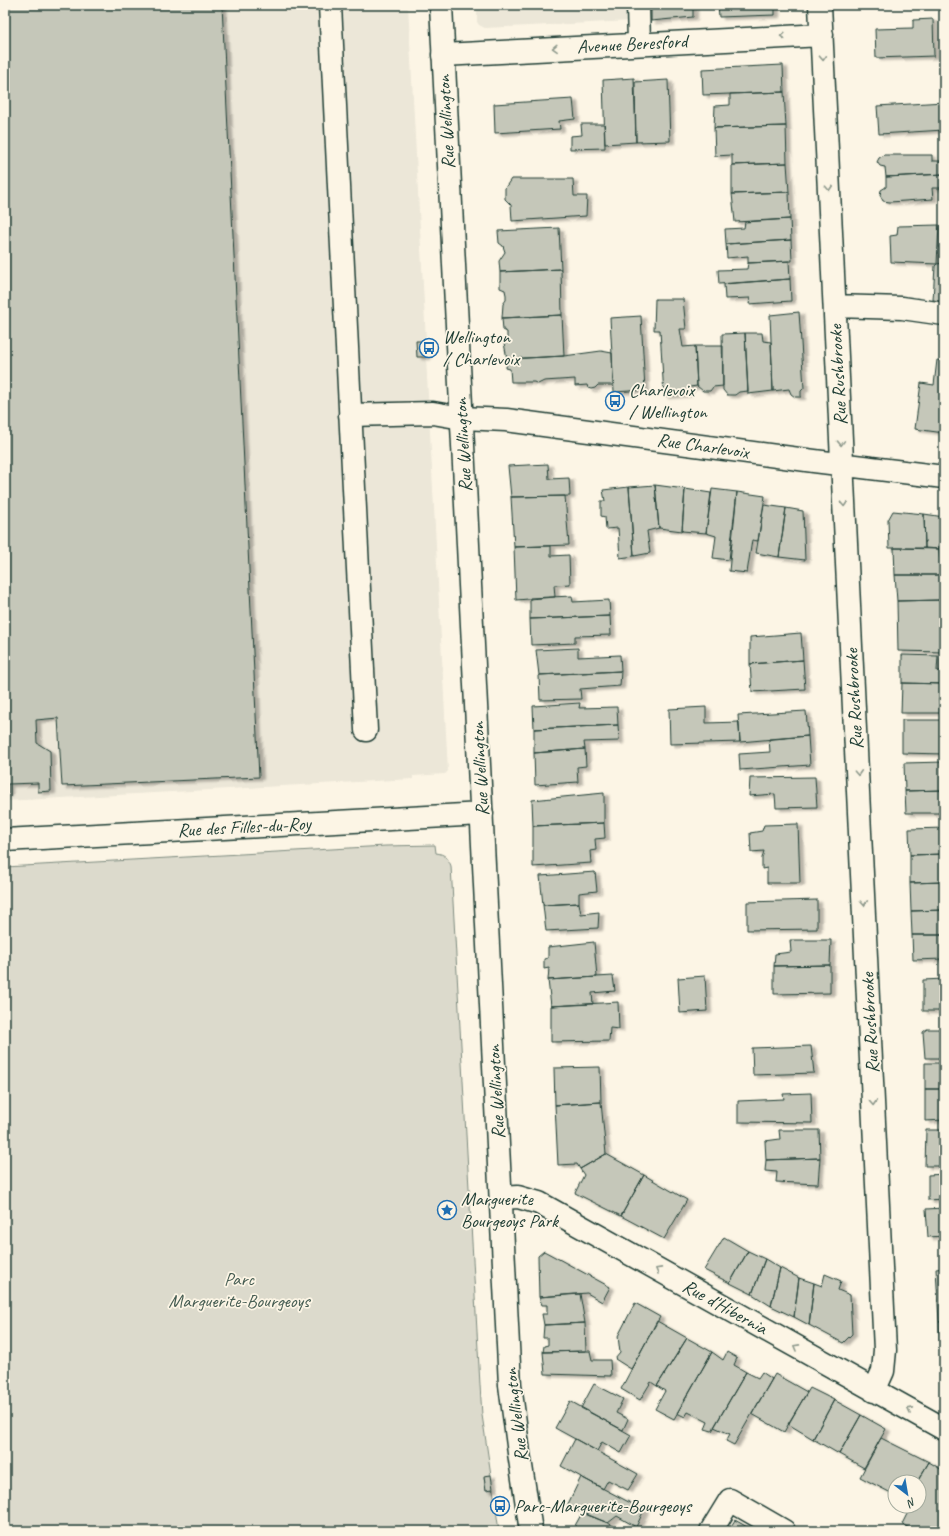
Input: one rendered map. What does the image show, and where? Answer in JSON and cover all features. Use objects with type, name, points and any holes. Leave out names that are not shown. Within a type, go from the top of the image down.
[{"type":"street","points":[[330,5],[366,730]]},
{"type":"street","name":"Rue Wellington","points":[[441,5],[502,1198],[510,1385],[532,1531]]},
{"type":"street","points":[[638,5],[639,43]]},
{"type":"street","name":"Rue Rushbrooke","points":[[820,5],[885,1350],[883,1371],[874,1391]]},
{"type":"street","name":"Avenue Beresford","points":[[443,55],[639,43],[822,35]]},
{"type":"street","points":[[835,306],[902,308],[944,314]]},
{"type":"street","name":"Rue Charlevoix","points":[[350,415],[433,413],[462,418],[481,418],[534,423],[842,465],[944,477]]},
{"type":"street","name":"Rue des Filles-du-Roy","points":[[5,840],[482,814]]},
{"type":"street","name":"Rue d'Hibernia","points":[[502,1198],[518,1197],[539,1203],[944,1429]]},
{"type":"street","points":[[712,1531],[730,1500],[784,1531]]},
{"type":"shaded area","points":[[5,5],[408,5],[426,341],[416,342],[417,357],[426,357],[448,771],[445,774],[413,776],[413,779],[5,801]]},
{"type":"shaded area","points":[[477,5],[630,5],[631,21],[485,28],[477,22]]},
{"type":"green space","name":"Parc Marguerite-Bourgeoys","points":[[435,845],[436,853],[442,854],[446,857],[451,866],[480,1385],[482,1415],[491,1475],[484,1477],[486,1490],[493,1489],[499,1531],[5,1531],[5,867],[386,846]]},
{"type":"building","points":[[5,5],[222,5],[259,777],[62,786],[58,718],[36,720],[37,743],[50,751],[51,791],[38,792],[38,783],[8,784],[8,794],[5,794]]},
{"type":"building","points":[[651,5],[693,5],[693,17],[651,21]]},
{"type":"building","points":[[718,5],[775,5],[775,15],[719,17]]},
{"type":"building","points":[[933,19],[934,56],[876,58],[875,29],[913,28],[913,20]]},
{"type":"building","points":[[783,65],[784,92],[703,95],[702,69]]},
{"type":"building","points":[[634,78],[636,142],[605,144],[603,80]]},
{"type":"building","points":[[668,80],[670,141],[636,142],[635,82]]},
{"type":"building","points":[[784,92],[786,126],[714,128],[715,106],[730,105],[730,94]]},
{"type":"building","points":[[573,99],[575,119],[559,121],[560,129],[495,133],[494,104]]},
{"type":"building","points":[[944,102],[944,130],[879,134],[877,106]]},
{"type":"building","points":[[581,124],[604,124],[605,148],[570,149],[570,136],[582,135]]},
{"type":"building","points":[[786,126],[787,163],[732,165],[732,155],[715,156],[714,128]]},
{"type":"building","points":[[884,155],[932,155],[932,161],[943,161],[944,174],[886,177],[885,167],[880,166],[877,162],[879,158]]},
{"type":"building","points":[[787,163],[789,192],[732,194],[732,165]]},
{"type":"building","points":[[944,174],[944,188],[932,188],[933,199],[890,202],[883,201],[880,195],[881,190],[886,187],[886,177]]},
{"type":"building","points":[[511,179],[573,179],[574,196],[587,196],[586,216],[512,221],[511,205],[505,199],[505,188]]},
{"type":"building","points":[[789,192],[790,219],[735,222],[732,194]]},
{"type":"building","points":[[790,219],[791,240],[726,244],[725,229],[744,228],[745,222]]},
{"type":"building","points":[[939,225],[937,264],[891,262],[890,236],[897,235],[898,226]]},
{"type":"building","points":[[559,228],[561,269],[500,272],[499,261],[505,252],[503,246],[499,243],[498,231]]},
{"type":"building","points":[[791,240],[792,261],[748,263],[748,256],[727,258],[726,244]]},
{"type":"building","points":[[789,261],[790,279],[719,284],[718,270],[747,269],[748,263]]},
{"type":"building","points":[[944,263],[944,302],[933,300],[935,266],[937,264]]},
{"type":"building","points":[[561,269],[562,315],[502,318],[503,304],[506,300],[506,295],[505,290],[500,288],[500,272]]},
{"type":"building","points":[[790,279],[791,301],[749,304],[750,298],[725,299],[724,284]]},
{"type":"building","points":[[655,299],[683,299],[686,329],[680,329],[683,347],[695,346],[697,386],[690,387],[686,394],[664,396],[660,330],[654,330]]},
{"type":"building","points":[[799,312],[804,388],[801,391],[801,397],[795,397],[791,394],[789,389],[773,391],[770,315]]},
{"type":"building","points":[[562,315],[564,356],[507,359],[504,343],[507,339],[507,332],[503,330],[502,318]]},
{"type":"building","points":[[641,316],[645,390],[614,392],[610,318]]},
{"type":"building","points":[[745,333],[762,333],[763,341],[771,342],[773,391],[748,394]]},
{"type":"building","points":[[745,333],[748,391],[739,392],[735,395],[727,395],[723,390],[722,334]]},
{"type":"building","points":[[416,341],[426,341],[426,357],[417,357]]},
{"type":"building","points":[[695,346],[723,346],[723,386],[713,387],[710,391],[703,391],[697,386]]},
{"type":"building","points":[[601,351],[612,353],[613,385],[598,385],[591,389],[588,388],[587,385],[575,386],[575,379],[544,381],[538,384],[534,382],[511,382],[510,369],[506,368],[507,359],[564,356]]},
{"type":"building","points":[[937,360],[944,361],[944,433],[915,429],[921,383],[934,385]]},
{"type":"building","points":[[548,464],[549,479],[569,478],[570,496],[511,497],[508,466]]},
{"type":"building","points":[[655,485],[685,489],[682,531],[659,528]]},
{"type":"building","points":[[655,485],[659,528],[647,531],[650,553],[634,556],[629,487]]},
{"type":"building","points":[[629,487],[634,556],[620,558],[618,528],[606,529],[605,517],[601,516],[601,501],[605,501],[603,490]]},
{"type":"building","points":[[685,489],[711,493],[706,533],[682,531]]},
{"type":"building","points":[[712,489],[737,492],[729,560],[713,558],[716,536],[706,533]]},
{"type":"building","points":[[737,492],[765,496],[758,541],[752,540],[747,573],[729,571]]},
{"type":"building","points":[[565,496],[569,545],[514,547],[511,497]]},
{"type":"building","points":[[764,505],[786,508],[779,557],[756,553]]},
{"type":"building","points":[[786,508],[803,511],[805,560],[779,557]]},
{"type":"building","points":[[893,511],[924,514],[925,548],[889,548],[888,520]]},
{"type":"building","points":[[924,514],[944,517],[944,540],[940,540],[939,549],[925,548]]},
{"type":"building","points":[[551,546],[551,556],[569,555],[570,584],[554,585],[555,597],[516,600],[514,547]]},
{"type":"building","points":[[894,548],[939,549],[940,558],[944,558],[944,575],[895,575]]},
{"type":"building","points":[[895,575],[944,575],[944,591],[942,591],[941,600],[897,601]]},
{"type":"building","points":[[572,596],[573,602],[609,600],[610,616],[530,619],[530,598]]},
{"type":"building","points":[[941,600],[941,610],[944,610],[943,652],[898,651],[897,601]]},
{"type":"building","points":[[610,616],[611,635],[575,636],[575,643],[531,645],[530,619]]},
{"type":"building","points":[[801,633],[803,660],[750,664],[750,637]]},
{"type":"building","points":[[578,648],[578,657],[620,655],[621,671],[539,675],[536,650]]},
{"type":"building","points":[[902,655],[938,656],[937,671],[944,671],[944,684],[902,683]]},
{"type":"building","points":[[803,660],[805,689],[752,692],[750,664]]},
{"type":"building","points":[[621,671],[620,686],[580,689],[581,699],[540,700],[539,675]]},
{"type":"building","points":[[902,683],[944,684],[944,698],[939,698],[940,713],[901,713]]},
{"type":"building","points":[[580,703],[579,708],[617,707],[618,725],[534,729],[533,706]]},
{"type":"building","points":[[706,707],[706,723],[739,722],[740,742],[670,744],[669,709]]},
{"type":"building","points":[[806,711],[808,736],[740,742],[738,715]]},
{"type":"building","points":[[902,720],[944,720],[944,754],[902,753]]},
{"type":"building","points":[[618,725],[619,741],[584,742],[585,749],[534,753],[534,729]]},
{"type":"building","points":[[808,736],[810,765],[740,770],[739,754],[770,752],[769,739]]},
{"type":"building","points":[[585,749],[586,766],[577,767],[578,782],[535,785],[534,753]]},
{"type":"building","points":[[944,762],[944,790],[905,791],[904,763]]},
{"type":"building","points":[[815,777],[817,807],[776,808],[775,794],[749,796],[750,778]]},
{"type":"building","points":[[944,790],[944,813],[906,813],[905,791]]},
{"type":"building","points":[[604,793],[604,823],[533,826],[532,800]]},
{"type":"building","points":[[604,823],[605,838],[595,839],[596,850],[590,851],[591,863],[533,867],[533,826]]},
{"type":"building","points":[[798,824],[800,883],[767,883],[767,868],[762,869],[762,858],[764,851],[751,852],[750,833],[762,831],[764,825]]},
{"type":"building","points":[[944,828],[944,854],[910,855],[909,829]]},
{"type":"building","points":[[944,854],[944,882],[910,883],[910,855]]},
{"type":"building","points":[[595,872],[597,891],[579,893],[579,903],[543,905],[540,876]]},
{"type":"building","points":[[944,882],[944,910],[911,911],[910,883]]},
{"type":"building","points":[[817,900],[817,929],[747,930],[747,902]]},
{"type":"building","points":[[579,903],[581,914],[599,912],[598,928],[546,931],[543,905]]},
{"type":"building","points":[[944,910],[944,935],[912,935],[911,911]]},
{"type":"building","points":[[912,935],[944,935],[944,959],[913,960]]},
{"type":"building","points":[[790,940],[831,940],[830,965],[774,966],[775,954],[791,952]]},
{"type":"building","points":[[594,942],[597,977],[548,980],[549,968],[544,969],[544,959],[548,958],[548,947]]},
{"type":"building","points":[[830,965],[830,993],[774,994],[774,966]]},
{"type":"building","points":[[613,976],[615,991],[592,993],[593,1004],[551,1006],[548,980]]},
{"type":"building","points":[[705,976],[707,1011],[680,1013],[678,978]]},
{"type":"building","points":[[944,979],[944,1011],[923,1011],[923,980]]},
{"type":"building","points":[[618,1002],[619,1029],[610,1028],[609,1041],[551,1042],[551,1006]]},
{"type":"building","points":[[927,1029],[944,1029],[944,1058],[925,1058],[923,1032]]},
{"type":"building","points":[[811,1046],[814,1073],[753,1075],[752,1048]]},
{"type":"building","points":[[925,1063],[944,1063],[944,1089],[925,1089]]},
{"type":"building","points":[[600,1067],[601,1102],[555,1105],[554,1068]]},
{"type":"building","points":[[925,1089],[944,1089],[944,1120],[925,1121]]},
{"type":"building","points":[[811,1093],[812,1123],[738,1122],[738,1101],[784,1099],[783,1094]]},
{"type":"building","points":[[601,1102],[606,1154],[580,1169],[577,1164],[558,1165],[555,1105]]},
{"type":"building","points":[[779,1130],[819,1130],[820,1158],[766,1160],[765,1141],[780,1139]]},
{"type":"building","points":[[926,1130],[944,1130],[944,1166],[925,1166]]},
{"type":"building","points":[[606,1154],[644,1175],[621,1216],[575,1193],[584,1175],[580,1169]]},
{"type":"building","points":[[820,1158],[818,1184],[776,1182],[777,1172],[765,1171],[766,1160]]},
{"type":"building","points":[[944,1174],[944,1199],[928,1200],[928,1175]]},
{"type":"building","points":[[644,1175],[687,1200],[664,1239],[621,1216]]},
{"type":"building","points":[[944,1208],[944,1236],[928,1237],[926,1209]]},
{"type":"building","points":[[724,1237],[748,1251],[730,1283],[704,1270]]},
{"type":"building","points":[[544,1251],[610,1287],[602,1302],[587,1293],[539,1297],[538,1256]]},
{"type":"building","points":[[748,1251],[765,1259],[752,1294],[730,1283]]},
{"type":"building","points":[[765,1259],[780,1268],[771,1306],[752,1294]]},
{"type":"building","points":[[780,1268],[799,1278],[794,1317],[771,1306]]},
{"type":"building","points":[[944,1268],[944,1321],[939,1322],[936,1269]]},
{"type":"building","points":[[825,1274],[841,1281],[838,1290],[850,1295],[852,1334],[843,1343],[809,1325],[814,1283],[822,1286]]},
{"type":"building","points":[[799,1278],[814,1283],[809,1325],[794,1317]]},
{"type":"building","points":[[580,1294],[585,1323],[544,1325],[542,1314],[547,1314],[547,1305],[542,1305],[539,1297]]},
{"type":"building","points":[[635,1303],[660,1317],[631,1369],[615,1359],[620,1353],[618,1336]]},
{"type":"building","points":[[657,1321],[687,1338],[657,1386],[651,1382],[640,1400],[621,1389]]},
{"type":"building","points":[[944,1321],[944,1347],[940,1347],[939,1322]]},
{"type":"building","points":[[585,1323],[586,1351],[543,1352],[544,1346],[548,1345],[548,1338],[543,1338],[544,1325]]},
{"type":"building","points":[[687,1338],[712,1352],[674,1419],[655,1409],[665,1391],[657,1386]]},
{"type":"building","points":[[940,1347],[944,1347],[944,1372],[942,1372]]},
{"type":"building","points":[[590,1351],[592,1360],[610,1360],[611,1376],[545,1374],[543,1352]]},
{"type":"building","points":[[712,1352],[723,1360],[727,1352],[737,1358],[734,1365],[746,1372],[712,1431],[705,1429],[708,1422],[688,1412],[685,1417],[677,1413]]},
{"type":"building","points":[[746,1372],[758,1378],[762,1372],[772,1379],[734,1445],[726,1441],[730,1434],[714,1427]]},
{"type":"building","points":[[942,1372],[944,1372],[944,1400],[940,1398]]},
{"type":"building","points":[[775,1374],[807,1392],[784,1432],[752,1414]]},
{"type":"building","points":[[594,1384],[623,1399],[616,1413],[628,1419],[623,1430],[581,1408]]},
{"type":"building","points":[[810,1388],[834,1400],[813,1439],[788,1424]]},
{"type":"building","points":[[834,1400],[861,1415],[839,1454],[813,1439]]},
{"type":"building","points":[[570,1401],[631,1435],[621,1453],[602,1442],[597,1451],[555,1428]]},
{"type":"building","points":[[861,1415],[886,1429],[864,1468],[839,1454]]},
{"type":"building","points":[[881,1438],[929,1462],[922,1474],[887,1474],[887,1491],[860,1477]]},
{"type":"building","points":[[575,1439],[638,1474],[628,1490],[608,1480],[603,1489],[561,1466]]},
{"type":"building","points":[[929,1462],[944,1471],[944,1526],[941,1531],[915,1531],[902,1524],[907,1514],[927,1514],[927,1474],[922,1474]]},
{"type":"building","points":[[491,1475],[493,1489],[486,1490],[484,1476]]},
{"type":"building","points":[[581,1477],[644,1510],[636,1527],[617,1516],[608,1523],[567,1506]]},
{"type":"building","points":[[582,1513],[608,1523],[622,1531],[572,1531]]},
{"type":"building","points":[[735,1520],[754,1531],[728,1531]]},
{"type":"place","name":"Wellington / Charlevoix","points":[[429,348]]},
{"type":"place","name":"Charlevoix / Wellington","points":[[615,401]]},
{"type":"place","name":"Marguerite Bourgeoys Park","points":[[447,1210]]},
{"type":"place","name":"Parc-Marguerite-Bourgeoys","points":[[500,1506]]}]
